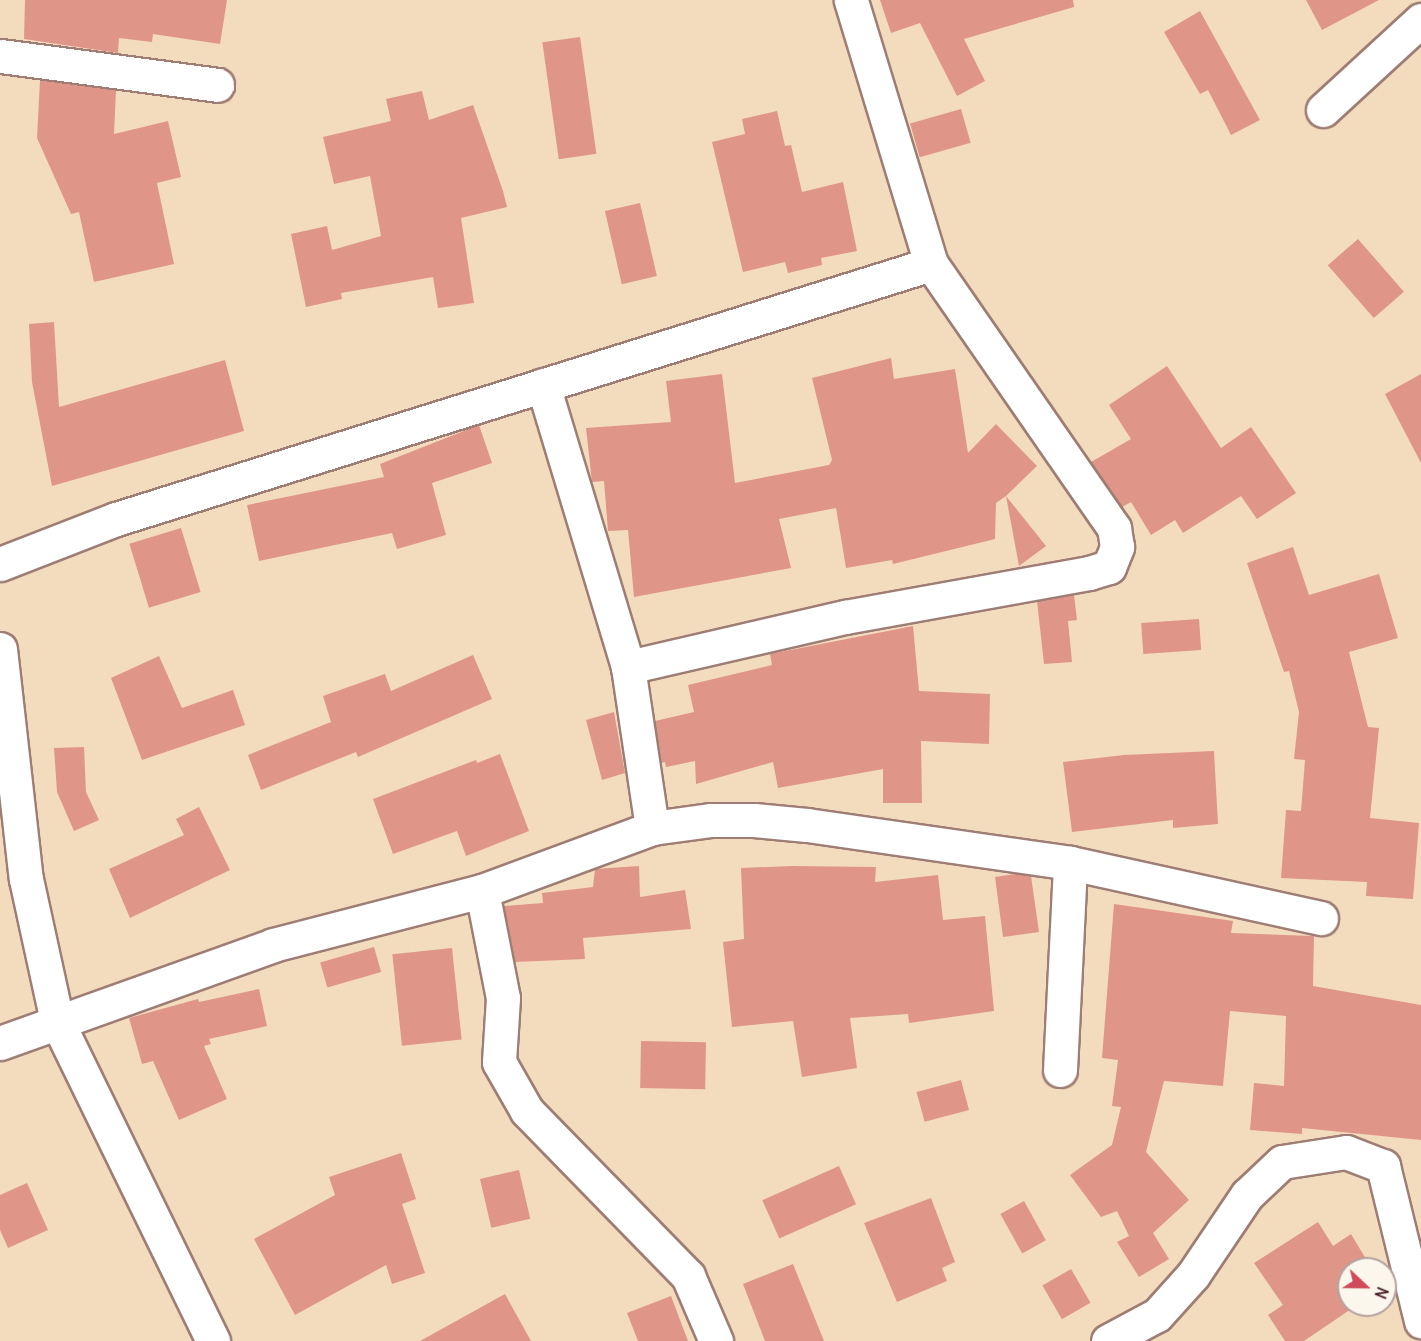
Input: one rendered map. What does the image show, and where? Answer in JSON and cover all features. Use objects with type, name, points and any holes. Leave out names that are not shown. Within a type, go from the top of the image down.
[{"type":"street","points":[[628,666],[845,617],[1109,567],[1117,547],[1114,528],[931,264],[851,0]]},
{"type":"street","points":[[1323,110],[1421,20]]},
{"type":"street","points":[[0,50],[0,61]]},
{"type":"street","points":[[1,56],[217,85]]},
{"type":"street","points":[[0,564],[116,519],[931,264]]},
{"type":"street","points":[[543,386],[628,666],[652,828]]},
{"type":"street","points":[[0,649],[26,879],[57,1021],[213,1341]]},
{"type":"street","points":[[0,1043],[273,945],[482,891],[652,828],[754,820],[1070,864],[1321,918]]},
{"type":"street","points":[[1060,1070],[1070,864]]},
{"type":"street","points":[[482,891],[503,998],[499,1062],[527,1111],[688,1276],[716,1341]]},
{"type":"street","points":[[1108,1341],[1157,1315],[1193,1275],[1247,1195],[1282,1162],[1346,1152],[1383,1166],[1421,1321]]},
{"type":"building","points":[[25,0],[227,0],[220,44],[153,34],[152,42],[119,38],[118,53],[24,39]]},
{"type":"building","points":[[880,0],[1073,0],[1074,7],[964,39],[985,81],[957,96],[920,23],[891,33]]},
{"type":"building","points":[[1306,0],[1379,0],[1322,30]]},
{"type":"building","points":[[1200,11],[1260,120],[1231,135],[1208,90],[1200,94],[1164,32]]},
{"type":"building","points":[[580,37],[596,154],[559,159],[542,42]]},
{"type":"building","points":[[40,80],[116,90],[114,134],[168,121],[181,177],[157,183],[174,264],[94,282],[79,212],[71,214],[37,138]]},
{"type":"building","points":[[422,91],[429,120],[473,105],[507,207],[461,218],[474,303],[438,308],[433,277],[341,293],[342,299],[306,307],[291,234],[327,226],[332,250],[381,236],[370,176],[334,184],[323,137],[391,121],[386,99]]},
{"type":"building","points":[[961,109],[971,143],[920,157],[910,124]]},
{"type":"building","points":[[777,111],[785,146],[791,145],[802,192],[843,182],[857,251],[821,258],[822,265],[788,273],[785,262],[743,272],[712,142],[745,134],[742,119]]},
{"type":"building","points":[[640,203],[657,276],[622,284],[605,211]]},
{"type":"building","points":[[1358,239],[1404,292],[1374,318],[1328,265]]},
{"type":"building","points":[[54,322],[59,407],[225,360],[244,431],[52,486],[32,382],[29,324]]},
{"type":"building","points":[[891,358],[894,379],[955,369],[968,453],[996,424],[1037,466],[996,503],[995,539],[893,564],[892,560],[846,568],[836,508],[779,519],[791,568],[634,597],[628,530],[608,531],[604,481],[592,482],[586,428],[671,422],[666,381],[722,374],[735,483],[829,465],[832,460],[812,378]]},
{"type":"building","points":[[1167,366],[1221,448],[1251,427],[1296,493],[1257,519],[1241,496],[1183,533],[1175,520],[1151,535],[1131,502],[1122,507],[1091,462],[1131,439],[1109,405]]},
{"type":"building","points":[[1421,374],[1421,463],[1385,394]]},
{"type":"building","points":[[479,425],[492,463],[432,483],[446,535],[397,549],[392,533],[259,561],[247,505],[384,477],[380,464]]},
{"type":"building","points":[[1006,496],[1046,546],[1019,566]]},
{"type":"building","points":[[181,528],[201,592],[149,608],[129,544]]},
{"type":"building","points":[[1293,547],[1309,595],[1379,574],[1398,638],[1349,652],[1368,727],[1379,728],[1370,818],[1419,823],[1413,899],[1366,896],[1367,882],[1281,878],[1286,810],[1301,811],[1305,760],[1294,759],[1299,712],[1289,671],[1284,672],[1247,563]]},
{"type":"building","points":[[1074,595],[1077,620],[1068,621],[1072,662],[1044,664],[1037,601]]},
{"type":"building","points":[[1199,619],[1201,650],[1143,654],[1141,623]]},
{"type":"building","points":[[913,626],[919,691],[990,694],[989,744],[921,741],[922,803],[883,803],[883,769],[778,788],[773,762],[696,784],[695,761],[666,767],[665,762],[661,763],[655,721],[694,712],[688,685],[772,665],[770,654]]},
{"type":"building","points":[[473,655],[492,699],[358,757],[356,752],[261,790],[248,755],[331,722],[323,696],[385,674],[391,691]]},
{"type":"building","points":[[159,656],[182,708],[233,690],[245,725],[142,760],[111,678]]},
{"type":"building","points":[[614,712],[625,773],[602,780],[586,720]]},
{"type":"building","points":[[84,747],[86,792],[99,820],[74,831],[57,792],[54,748]]},
{"type":"building","points":[[1214,751],[1218,824],[1173,828],[1173,820],[1072,832],[1063,762],[1124,755]]},
{"type":"building","points":[[500,754],[529,831],[466,856],[457,831],[393,854],[373,799],[476,760],[477,763]]},
{"type":"building","points":[[199,807],[230,870],[130,918],[109,869],[184,835],[176,819]]},
{"type":"building","points":[[639,866],[640,897],[685,890],[691,929],[583,938],[585,959],[515,962],[504,906],[543,903],[542,893],[593,887],[595,869]]},
{"type":"building","points":[[876,867],[875,882],[938,875],[943,920],[985,916],[994,1011],[909,1023],[908,1014],[850,1018],[857,1068],[802,1077],[793,1021],[732,1027],[723,942],[744,939],[741,868]]},
{"type":"building","points":[[1015,874],[1031,876],[1039,932],[1003,937],[995,877]]},
{"type":"building","points":[[1114,904],[1233,921],[1231,933],[1314,936],[1313,986],[1421,1005],[1421,1140],[1302,1128],[1302,1134],[1250,1130],[1254,1083],[1284,1086],[1286,1016],[1230,1011],[1223,1086],[1164,1081],[1146,1152],[1189,1200],[1153,1233],[1169,1259],[1139,1277],[1117,1242],[1129,1236],[1117,1211],[1101,1217],[1070,1175],[1112,1145],[1121,1107],[1112,1106],[1118,1060],[1102,1058]]},
{"type":"building","points":[[374,947],[381,972],[327,987],[320,962]]},
{"type":"building","points":[[452,948],[462,1039],[402,1046],[392,954]]},
{"type":"building","points":[[259,989],[267,1026],[209,1039],[211,1044],[204,1046],[227,1099],[179,1120],[153,1061],[142,1064],[129,1018],[198,999],[199,1002]]},
{"type":"building","points":[[641,1041],[706,1042],[705,1089],[640,1088]]},
{"type":"building","points":[[961,1080],[969,1110],[925,1122],[917,1092]]},
{"type":"building","points":[[401,1153],[416,1199],[402,1204],[425,1273],[392,1284],[386,1265],[295,1315],[254,1239],[335,1195],[329,1177]]},
{"type":"building","points":[[839,1166],[856,1204],[779,1239],[762,1200]]},
{"type":"building","points":[[519,1170],[530,1219],[491,1228],[480,1179]]},
{"type":"building","points":[[27,1183],[48,1230],[8,1248],[0,1230],[0,1195]]},
{"type":"building","points":[[931,1198],[955,1262],[942,1268],[947,1281],[897,1302],[864,1223]]},
{"type":"building","points":[[1024,1201],[1046,1240],[1022,1253],[1000,1214]]},
{"type":"building","points":[[1318,1222],[1333,1246],[1351,1234],[1365,1257],[1337,1257],[1337,1317],[1339,1317],[1304,1341],[1285,1341],[1268,1315],[1283,1305],[1254,1263]]},
{"type":"building","points":[[793,1264],[824,1341],[765,1341],[743,1284]]},
{"type":"building","points":[[1071,1269],[1090,1303],[1062,1319],[1042,1286]]},
{"type":"building","points":[[505,1294],[531,1341],[420,1341]]},
{"type":"building","points":[[671,1296],[688,1341],[638,1341],[627,1313]]}]
